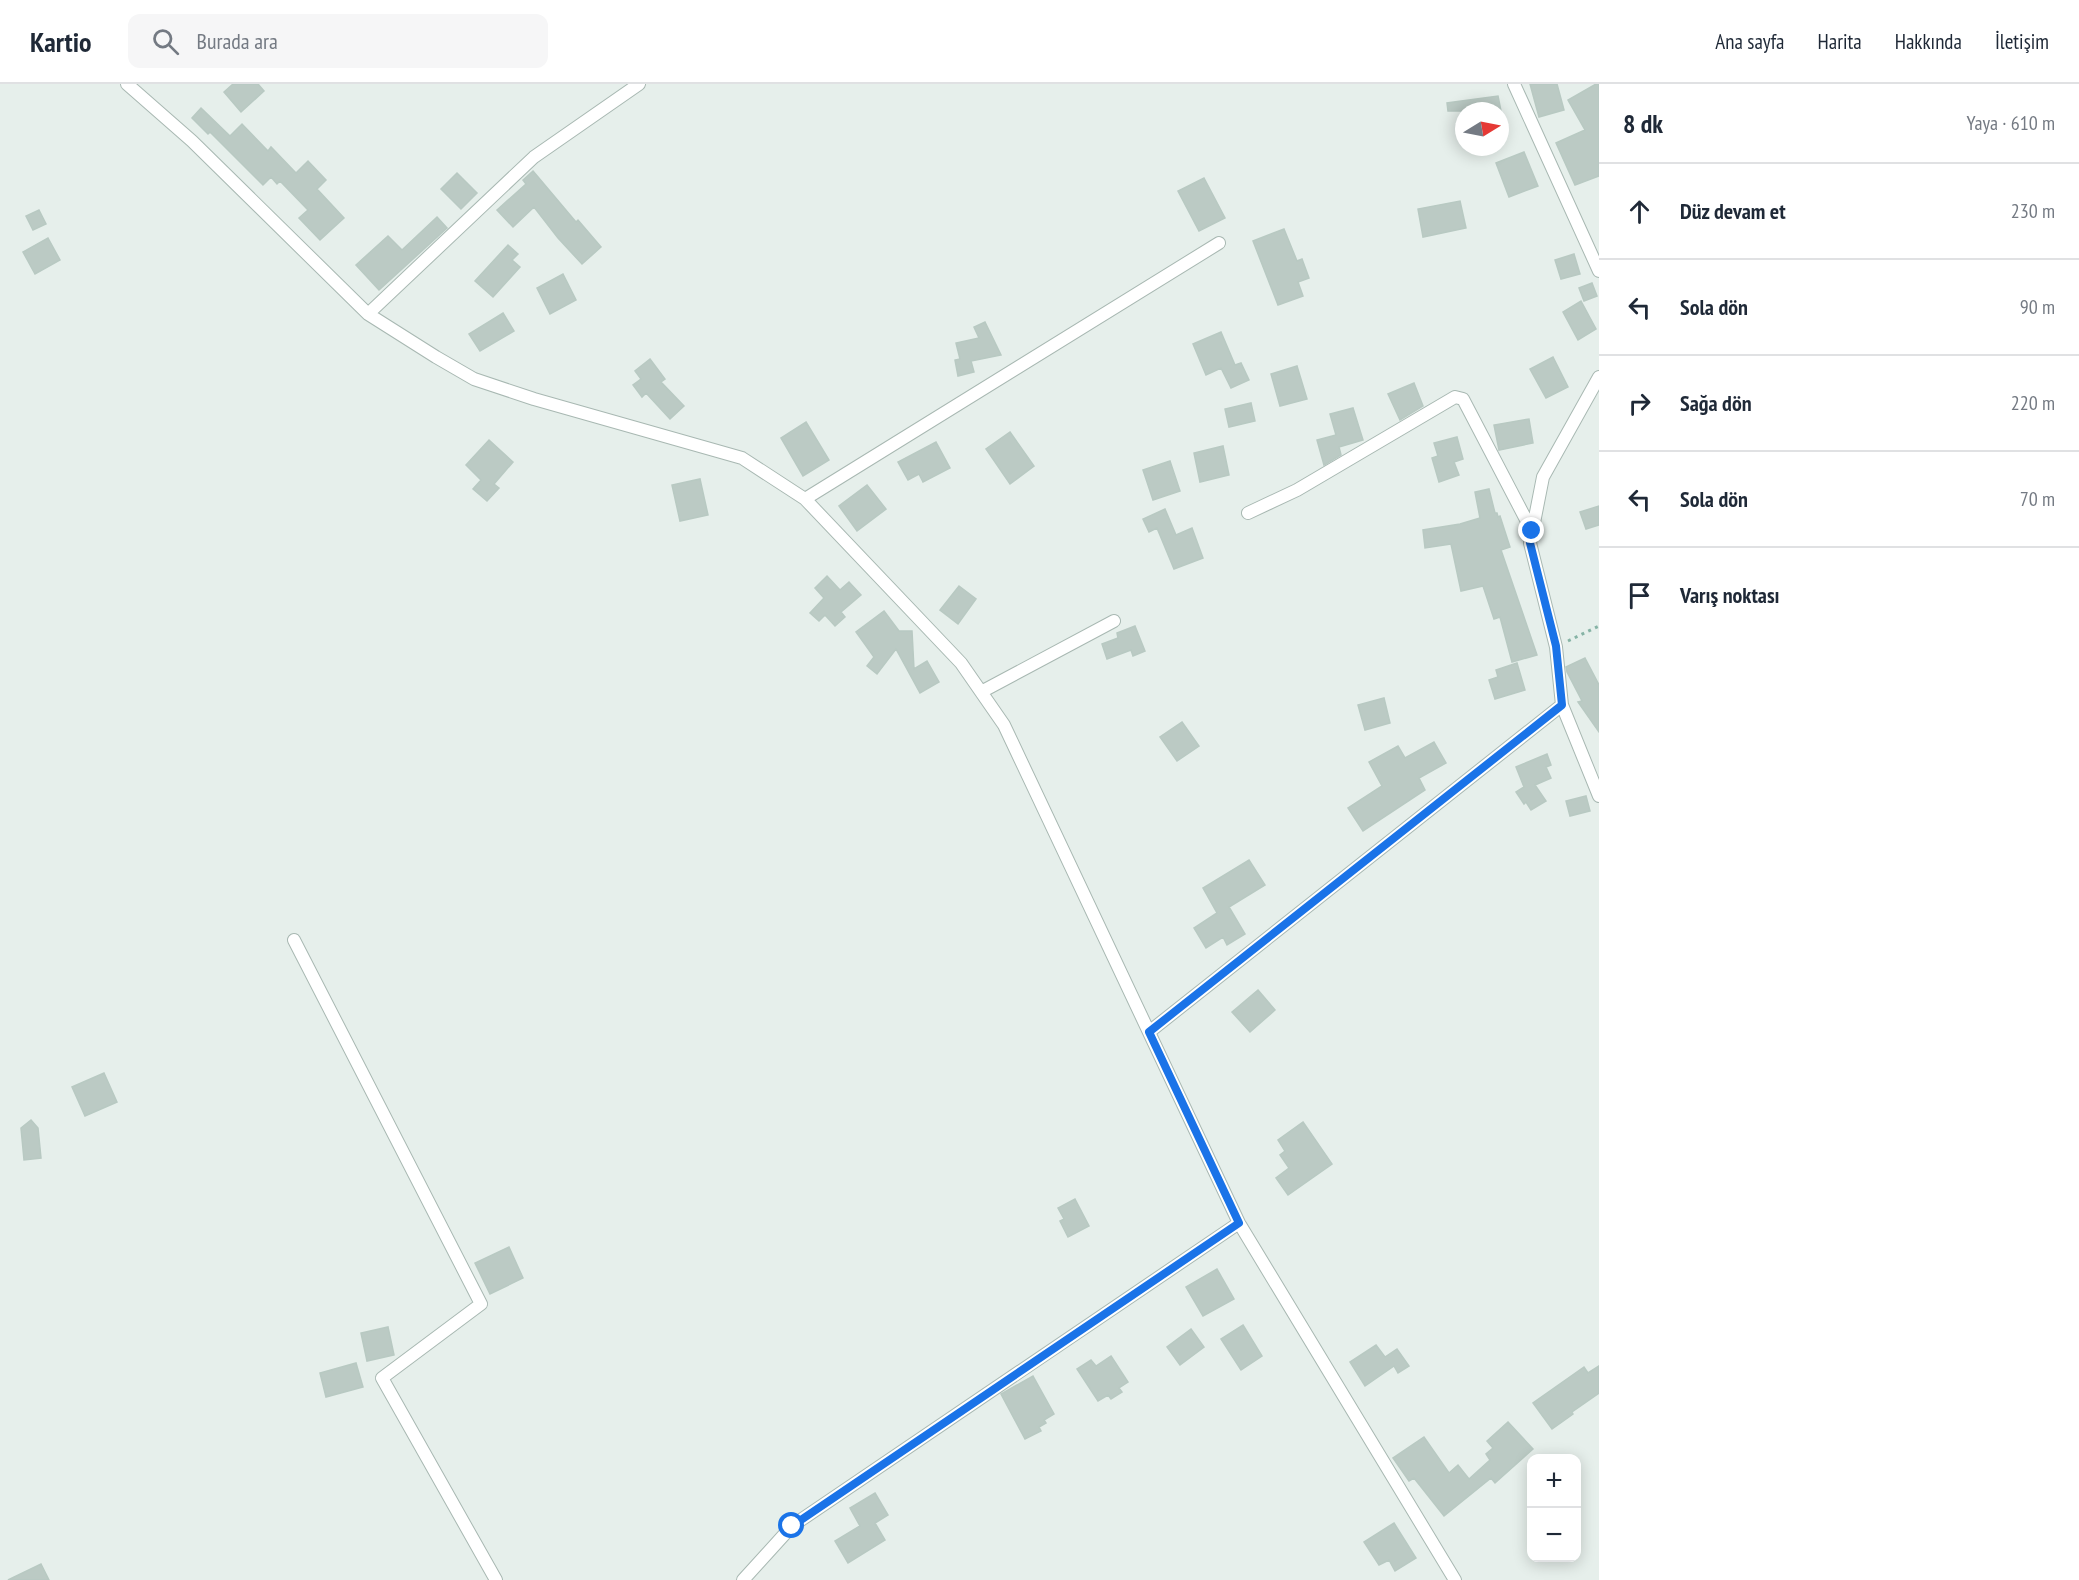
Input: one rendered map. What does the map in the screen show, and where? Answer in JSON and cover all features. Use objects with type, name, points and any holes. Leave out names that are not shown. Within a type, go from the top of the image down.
[{"type":"street","points":[[127,84],[192,141],[368,314],[474,379],[534,399],[742,458],[805,499],[961,663],[1004,725],[1239,1223],[1455,1580]]},
{"type":"street","points":[[368,314],[534,157],[639,84]]},
{"type":"street","points":[[1514,84],[1599,271]]},
{"type":"street","points":[[805,499],[1220,243]]},
{"type":"street","points":[[1599,377],[1543,477],[1530,543],[1556,646],[1562,705],[1599,796]]},
{"type":"street","points":[[1248,513],[1297,490],[1455,397],[1464,399],[1532,531]]},
{"type":"street","points":[[981,692],[1114,621]]},
{"type":"street","points":[[1149,1032],[1562,705]]},
{"type":"street","points":[[294,940],[481,1304],[382,1378],[496,1580]]},
{"type":"street","points":[[743,1580],[792,1526],[1239,1223]]},
{"type":"path","points":[[1556,646],[1599,626]]},
{"type":"building","points":[[233,84],[258,84],[264,91],[241,112],[224,92]]},
{"type":"building","points":[[1530,84],[1557,84],[1564,110],[1539,117]]},
{"type":"building","points":[[1599,84],[1599,176],[1575,185],[1556,143],[1585,130],[1568,100]]},
{"type":"building","points":[[1498,96],[1499,102],[1455,102],[1455,111],[1448,111],[1447,103]]},
{"type":"building","points":[[201,108],[230,136],[242,124],[268,151],[271,147],[296,173],[308,161],[326,180],[317,189],[344,218],[320,240],[299,218],[308,210],[280,181],[277,184],[271,177],[263,185],[210,132],[208,134],[192,118]]},
{"type":"building","points":[[1524,152],[1538,186],[1509,197],[1496,163]]},
{"type":"building","points":[[533,171],[576,222],[578,220],[601,247],[582,264],[534,207],[513,227],[497,210],[526,184],[523,180]]},
{"type":"building","points":[[457,173],[477,193],[461,209],[441,189]]},
{"type":"building","points":[[1204,178],[1225,218],[1199,231],[1178,191]]},
{"type":"building","points":[[1460,201],[1466,228],[1423,237],[1418,209]]},
{"type":"building","points":[[39,210],[46,224],[33,230],[26,216]]},
{"type":"building","points":[[437,217],[447,228],[379,290],[356,265],[388,236],[402,250]]},
{"type":"building","points":[[1284,229],[1297,261],[1302,259],[1309,278],[1298,282],[1303,296],[1278,305],[1253,241]]},
{"type":"building","points":[[48,238],[60,260],[35,274],[23,252]]},
{"type":"building","points":[[508,245],[518,254],[512,260],[520,267],[493,297],[475,281]]},
{"type":"building","points":[[1574,254],[1580,274],[1561,279],[1555,260]]},
{"type":"building","points":[[563,274],[576,300],[550,314],[537,288]]},
{"type":"building","points":[[1592,283],[1597,296],[1584,301],[1579,288]]},
{"type":"building","points":[[1581,301],[1596,329],[1578,340],[1563,312]]},
{"type":"building","points":[[503,313],[514,331],[480,351],[469,334]]},
{"type":"building","points":[[985,322],[1001,355],[971,361],[974,372],[958,376],[955,360],[960,359],[956,343],[979,338],[974,327]]},
{"type":"building","points":[[1221,332],[1235,365],[1241,363],[1249,380],[1231,388],[1221,368],[1206,375],[1193,344]]},
{"type":"building","points":[[1553,357],[1568,387],[1546,398],[1530,369]]},
{"type":"building","points":[[650,359],[665,379],[661,382],[684,406],[670,419],[646,393],[642,397],[633,385],[641,379],[635,371]]},
{"type":"building","points":[[1297,366],[1307,399],[1280,406],[1271,374]]},
{"type":"building","points":[[1414,383],[1423,406],[1400,420],[1388,394]]},
{"type":"building","points":[[1251,403],[1255,421],[1229,427],[1225,409]]},
{"type":"building","points":[[1353,408],[1363,440],[1339,447],[1341,455],[1324,465],[1317,440],[1336,435],[1330,414]]},
{"type":"building","points":[[1529,419],[1533,443],[1499,450],[1494,425]]},
{"type":"building","points":[[806,422],[829,460],[803,476],[781,438]]},
{"type":"building","points":[[1010,432],[1034,466],[1010,484],[986,449]]},
{"type":"building","points":[[1457,437],[1463,459],[1454,462],[1459,475],[1439,482],[1432,458],[1438,456],[1434,443]]},
{"type":"building","points":[[489,440],[513,462],[494,484],[499,488],[487,501],[473,489],[481,480],[466,465]]},
{"type":"building","points":[[936,442],[950,468],[923,482],[919,474],[908,480],[898,462]]},
{"type":"building","points":[[1223,446],[1229,475],[1200,482],[1194,453]]},
{"type":"building","points":[[1170,461],[1180,491],[1153,500],[1143,470]]},
{"type":"building","points":[[700,479],[708,515],[680,521],[672,485]]},
{"type":"building","points":[[867,485],[886,509],[857,531],[839,506]]},
{"type":"building","points":[[1489,489],[1495,513],[1498,517],[1500,516],[1510,547],[1501,550],[1537,655],[1512,662],[1500,617],[1494,619],[1483,586],[1461,591],[1451,544],[1425,548],[1423,530],[1480,518],[1475,492]]},
{"type":"building","points":[[1599,506],[1599,525],[1586,529],[1580,512]]},
{"type":"building","points":[[1165,509],[1176,535],[1192,528],[1203,558],[1174,569],[1157,528],[1149,532],[1143,519]]},
{"type":"building","points":[[827,576],[840,590],[849,582],[861,595],[841,612],[845,617],[835,626],[825,615],[819,621],[810,613],[824,598],[815,588]]},
{"type":"building","points":[[959,586],[976,599],[958,624],[940,610]]},
{"type":"building","points":[[884,611],[899,631],[912,631],[914,669],[927,661],[939,682],[920,693],[896,649],[877,674],[867,666],[874,657],[856,632]]},
{"type":"building","points":[[1135,626],[1145,651],[1133,656],[1131,650],[1107,659],[1102,644],[1118,638],[1117,633]]},
{"type":"building","points":[[1585,658],[1599,685],[1599,732],[1578,702],[1582,701],[1566,667]]},
{"type":"building","points":[[1517,663],[1525,690],[1495,699],[1489,680],[1498,677],[1496,670]]},
{"type":"building","points":[[1384,698],[1390,723],[1365,730],[1358,705]]},
{"type":"building","points":[[1182,722],[1199,746],[1177,761],[1160,737]]},
{"type":"building","points":[[1434,742],[1446,763],[1419,778],[1425,790],[1363,831],[1348,808],[1382,786],[1369,762],[1398,746],[1405,758]]},
{"type":"building","points":[[1547,754],[1551,765],[1546,767],[1551,778],[1535,785],[1546,801],[1531,810],[1516,792],[1524,787],[1516,767]]},
{"type":"building","points":[[1586,796],[1590,811],[1570,816],[1566,801]]},
{"type":"building","points":[[1249,860],[1265,885],[1229,907],[1245,934],[1227,945],[1223,937],[1206,948],[1194,928],[1217,913],[1203,888]]},
{"type":"building","points":[[1258,990],[1275,1010],[1250,1032],[1232,1012]]},
{"type":"building","points":[[104,1073],[117,1102],[85,1116],[72,1087]]},
{"type":"building","points":[[31,1120],[38,1128],[41,1158],[24,1160],[21,1128]]},
{"type":"building","points":[[1303,1122],[1332,1164],[1288,1195],[1276,1178],[1289,1168],[1280,1155],[1285,1151],[1278,1140]]},
{"type":"building","points":[[1075,1199],[1089,1226],[1068,1237],[1060,1221],[1064,1219],[1058,1208]]},
{"type":"building","points":[[509,1247],[523,1278],[490,1294],[475,1263]]},
{"type":"building","points":[[1217,1269],[1234,1299],[1203,1316],[1186,1287]]},
{"type":"building","points":[[1243,1325],[1262,1356],[1241,1370],[1221,1339]]},
{"type":"building","points":[[388,1327],[394,1355],[367,1361],[361,1333]]},
{"type":"building","points":[[1191,1329],[1204,1347],[1180,1365],[1167,1347]]},
{"type":"building","points":[[1376,1345],[1385,1357],[1397,1349],[1409,1366],[1398,1373],[1394,1366],[1365,1386],[1350,1362]]},
{"type":"building","points":[[1111,1356],[1128,1382],[1119,1388],[1122,1392],[1111,1399],[1108,1395],[1098,1401],[1077,1369],[1091,1360],[1096,1366]]},
{"type":"building","points":[[356,1363],[363,1387],[326,1397],[320,1373]]},
{"type":"building","points":[[1599,1366],[1599,1393],[1552,1429],[1533,1403],[1584,1367],[1588,1373]]},
{"type":"building","points":[[1033,1376],[1054,1414],[1044,1420],[1046,1423],[1039,1427],[1041,1431],[1025,1439],[1001,1394]]},
{"type":"building","points":[[1508,1422],[1533,1449],[1495,1483],[1491,1478],[1444,1516],[1414,1478],[1409,1481],[1393,1458],[1424,1437],[1449,1473],[1458,1465],[1469,1479],[1490,1460],[1486,1454],[1493,1448],[1487,1441]]},
{"type":"building","points":[[875,1493],[888,1515],[875,1523],[885,1540],[848,1563],[835,1541],[860,1526],[850,1508]]},
{"type":"building","points":[[1394,1523],[1416,1558],[1395,1571],[1389,1560],[1379,1565],[1364,1542]]},
{"type":"building","points":[[41,1564],[49,1580],[8,1580]]},
{"type":"route","points":[[792,1526],[1239,1223],[1149,1032],[1562,705],[1556,646],[1530,543],[1532,531]]}]
